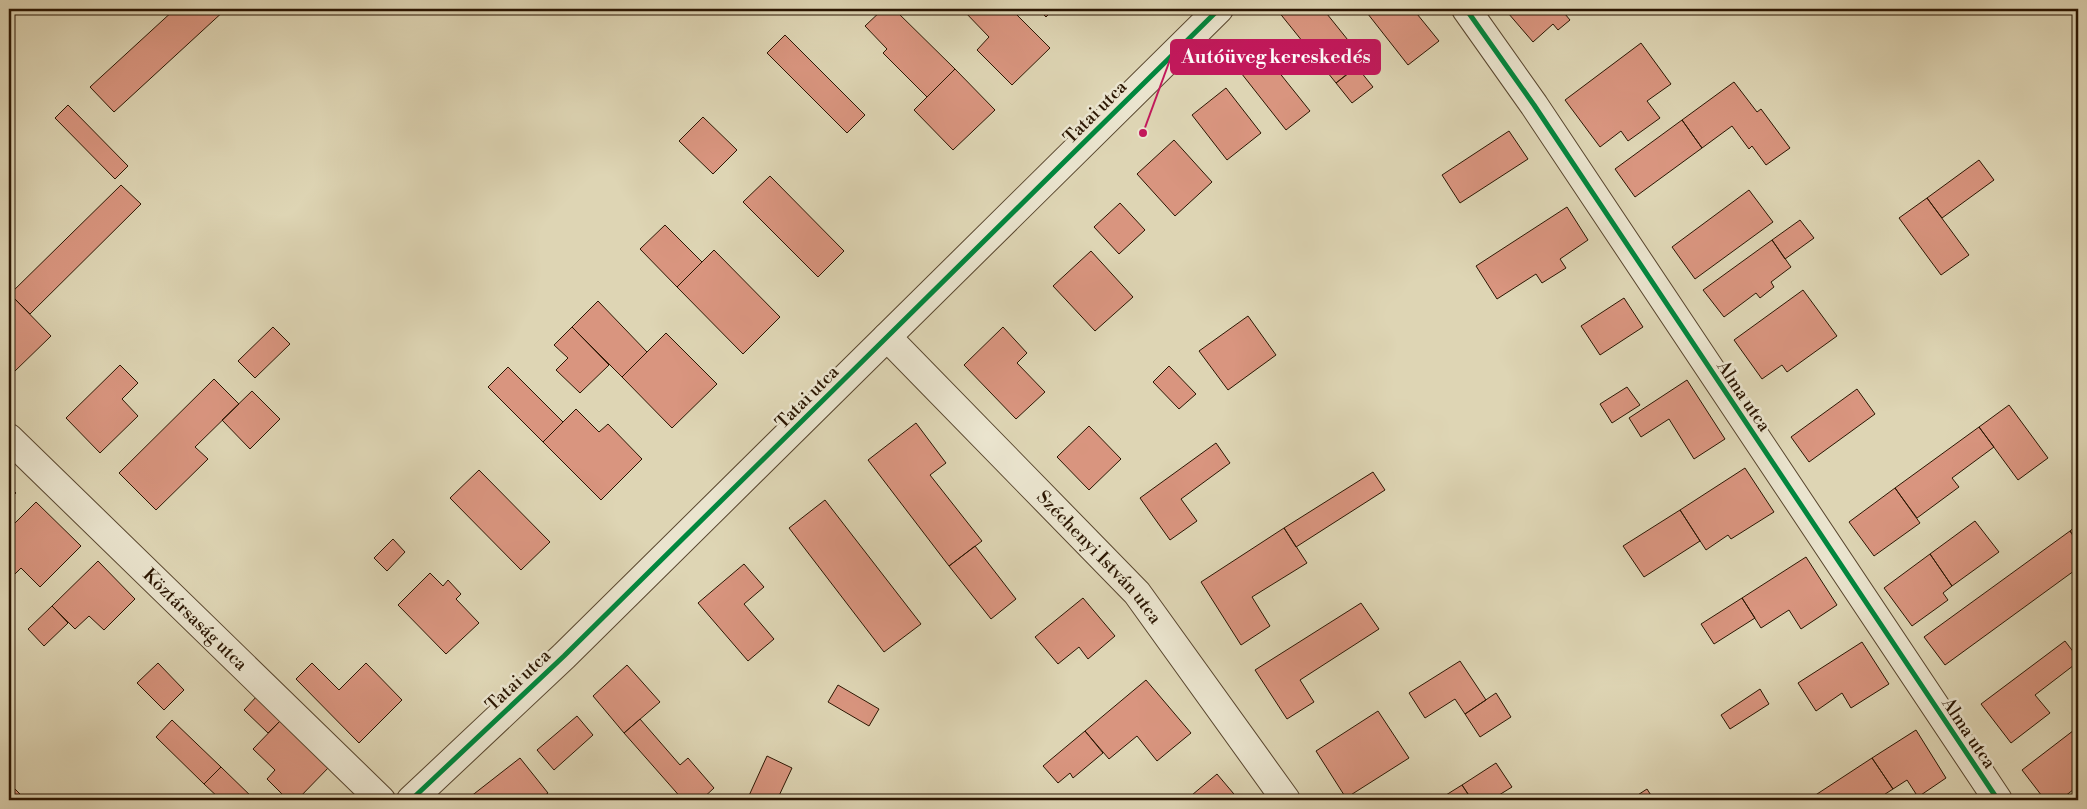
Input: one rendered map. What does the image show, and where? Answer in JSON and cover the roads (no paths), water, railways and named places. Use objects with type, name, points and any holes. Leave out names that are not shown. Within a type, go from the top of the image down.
[{"type":"street","name":"Tatai utca","points":[[411,800],[564,656],[1219,9]]},
{"type":"street","name":"Alma utca","points":[[1466,9],[1539,114],[1998,800]]},
{"type":"street","name":"Széchenyi István utca","points":[[887,337],[1138,593],[1286,800]]},
{"type":"street","name":"Köztársaság utca","points":[[9,438],[381,800]]},
{"type":"place","name":"Autóüveg kereskedés","points":[[1143,133]]}]
